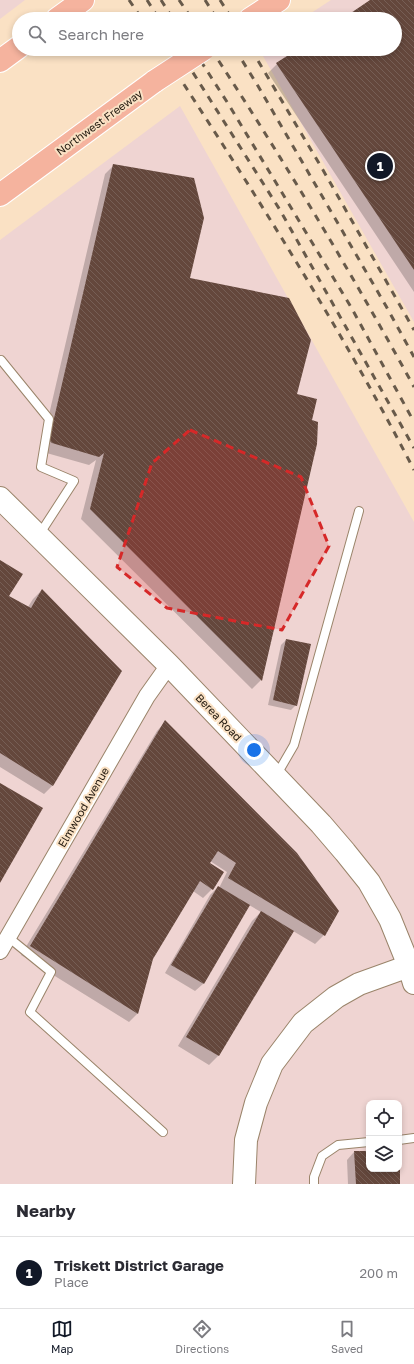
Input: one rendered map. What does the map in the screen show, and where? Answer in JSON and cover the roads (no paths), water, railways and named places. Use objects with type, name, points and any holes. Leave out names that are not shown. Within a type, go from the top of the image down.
[{"type":"highway","points":[[67,12],[83,0]]},
{"type":"highway","points":[[247,12],[263,0]]},
{"type":"highway","points":[[261,12],[279,0]]},
{"type":"highway","points":[[0,61],[12,52]]},
{"type":"highway","name":"Northwest Freeway","points":[[0,195],[189,56]]},
{"type":"highway","points":[[155,81],[193,56]]},
{"type":"main road","name":"Berea Road","points":[[0,498],[169,665],[326,830],[369,882],[390,919],[412,974]]},
{"type":"main road","points":[[244,1184],[246,1140],[256,1103],[272,1064],[303,1023],[336,997],[359,984],[412,974]]},
{"type":"street","name":"Elmwood Avenue","points":[[0,951],[147,696],[169,665]]},
{"type":"lane","points":[[1,360],[49,419],[41,467],[74,481],[38,536]]},
{"type":"lane","points":[[275,776],[294,745],[359,511]]},
{"type":"lane","points":[[8,937],[51,972],[30,1012],[164,1132]]},
{"type":"lane","points":[[402,1140],[414,1138]]},
{"type":"lane","points":[[314,1184],[314,1177],[322,1156],[338,1145],[366,1142]]},
{"type":"railway","points":[[129,0],[137,12]]},
{"type":"railway","points":[[147,0],[155,12]]},
{"type":"railway","points":[[161,0],[169,12]]},
{"type":"railway","points":[[179,0],[187,12]]},
{"type":"railway","points":[[205,0],[213,12]]},
{"type":"railway","points":[[220,0],[228,12]]},
{"type":"railway","points":[[166,56],[293,256],[355,362],[414,470]]},
{"type":"railway","points":[[182,56],[280,210],[414,448]]},
{"type":"railway","points":[[198,56],[229,105],[351,307],[414,422]]},
{"type":"railway","points":[[215,56],[316,216],[414,387]]},
{"type":"railway","points":[[239,56],[386,306],[414,357]]},
{"type":"railway","points":[[255,56],[323,170],[414,330]]},
{"type":"place","name":"Triskett District Garage","points":[[380,166]]}]
